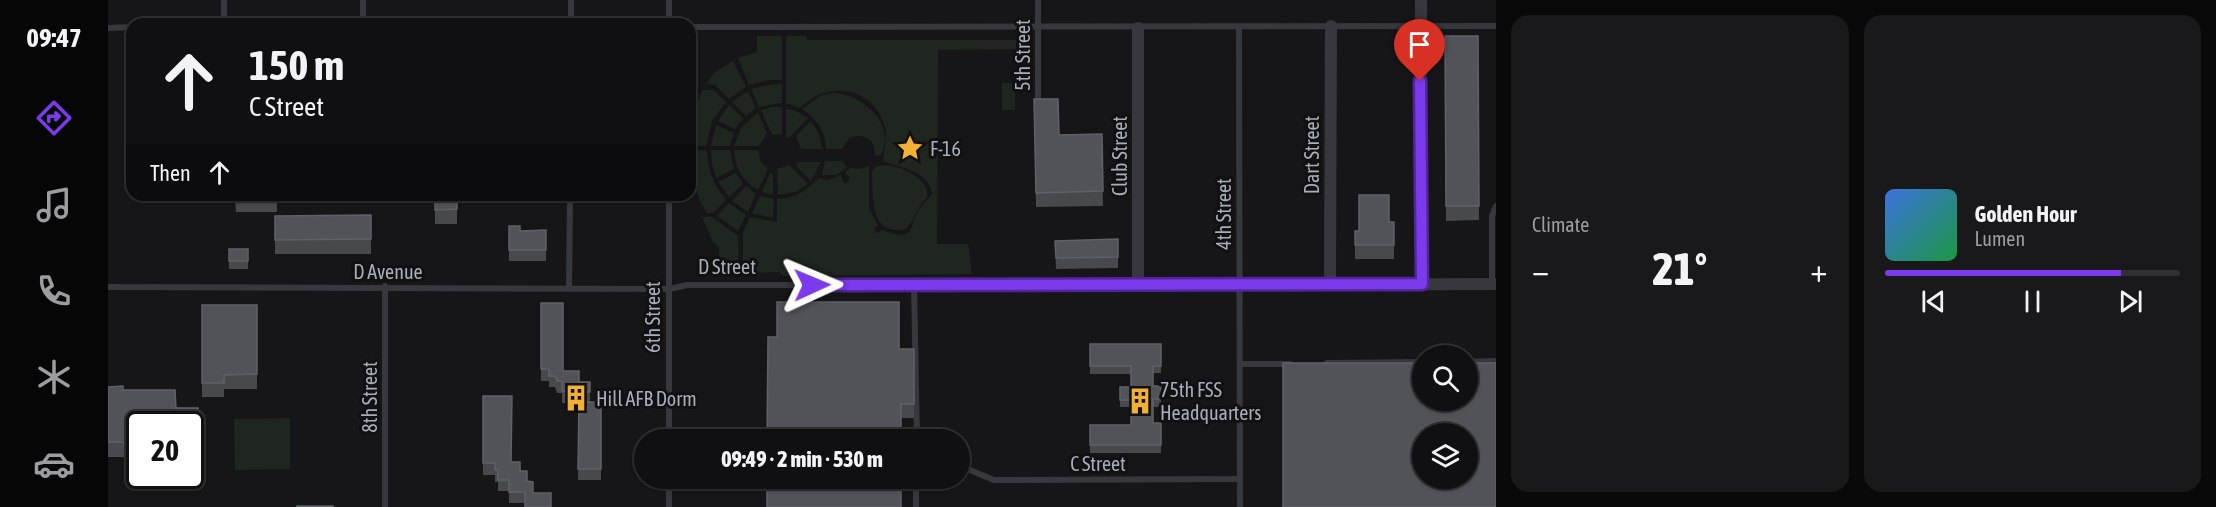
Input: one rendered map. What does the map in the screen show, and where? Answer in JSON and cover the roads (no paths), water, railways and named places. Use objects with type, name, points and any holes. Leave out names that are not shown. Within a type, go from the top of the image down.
[{"type":"street","points":[[1421,0],[1422,284]]},
{"type":"street","name":"Dart Street","points":[[1330,284],[1331,26]]},
{"type":"street","name":"Club Street","points":[[1138,28],[1138,283]]},
{"type":"street","points":[[1239,285],[1494,284]]},
{"type":"lane","points":[[224,0],[224,18]]},
{"type":"lane","points":[[363,0],[363,18]]},
{"type":"lane","points":[[570,18],[571,0]]},
{"type":"lane","points":[[669,0],[669,18]]},
{"type":"lane","name":"5th Street","points":[[1038,0],[1038,111]]},
{"type":"lane","points":[[696,27],[1239,28],[1331,26],[1420,28],[1496,26]]},
{"type":"lane","points":[[108,28],[126,27]]},
{"type":"lane","name":"4th Street","points":[[1239,28],[1240,507]]},
{"type":"lane","points":[[569,288],[570,201]]},
{"type":"lane","name":"6th Street","points":[[669,201],[669,429]]},
{"type":"lane","points":[[1494,284],[1492,216],[1496,206]]},
{"type":"lane","points":[[1138,283],[1239,285]]},
{"type":"lane","name":"D Street","points":[[669,289],[687,285],[1138,283]]},
{"type":"lane","points":[[914,284],[917,429]]},
{"type":"lane","name":"D Avenue","points":[[108,287],[385,286],[669,289]]},
{"type":"lane","name":"8th Street","points":[[385,286],[385,507]]},
{"type":"lane","points":[[1478,362],[1496,361]]},
{"type":"lane","points":[[1324,363],[1412,362]]},
{"type":"lane","points":[[1240,364],[1300,364]]},
{"type":"lane","name":"C Street","points":[[970,470],[994,480],[1240,478]]},
{"type":"lane","points":[[669,489],[669,507]]},
{"type":"lane","points":[[915,507],[916,489]]},
{"type":"place","name":"F-16","points":[[910,148]]},
{"type":"place","name":"Hill AFB Dorm","points":[[576,398]]},
{"type":"place","name":"75th FSS Headquarters","points":[[1140,401]]}]
